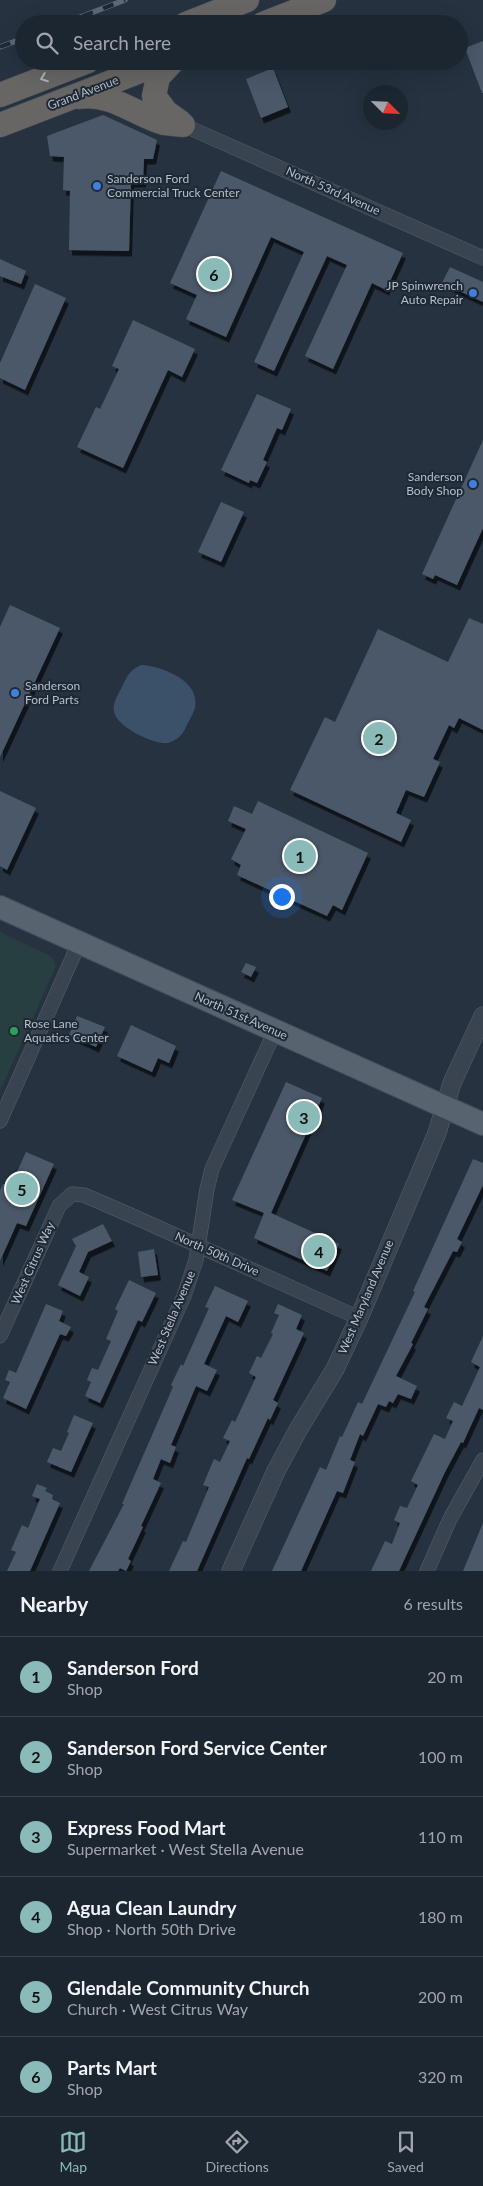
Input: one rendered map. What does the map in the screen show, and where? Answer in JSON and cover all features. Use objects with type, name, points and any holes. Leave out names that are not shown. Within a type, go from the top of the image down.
[{"type":"highway","points":[[208,15],[247,0]]},
{"type":"highway","points":[[285,15],[324,0]]},
{"type":"highway","points":[[0,95],[65,70]]},
{"type":"highway","points":[[122,70],[119,88],[126,105]]},
{"type":"highway","name":"Grand Avenue","points":[[0,125],[68,99],[122,70]]},
{"type":"highway","points":[[165,70],[158,77],[154,96],[166,112],[183,125]]},
{"type":"highway","points":[[68,99],[82,96],[100,97],[126,105],[164,122],[183,125]]},
{"type":"main road","name":"North 51st Avenue","points":[[0,907],[483,1124]]},
{"type":"street","name":"North 53rd Avenue","points":[[183,125],[483,258]]},
{"type":"street","points":[[0,1120],[79,943]]},
{"type":"street","name":"West Maryland Avenue","points":[[231,1571],[280,1463],[335,1369],[359,1318],[437,1133],[452,1083],[483,1016]]},
{"type":"street","name":"West Stella Avenue","points":[[60,1571],[184,1296],[196,1260],[212,1169],[275,1031]]},
{"type":"street","name":"North 50th Drive","points":[[72,1194],[84,1195],[359,1318]]},
{"type":"street","name":"West Citrus Way","points":[[0,1336],[59,1206],[72,1194]]},
{"type":"street","points":[[427,1571],[450,1519],[483,1460]]},
{"type":"green space","name":"Rose Lane Aquatics Center","points":[[0,932],[52,957],[56,966],[0,1091]]},
{"type":"water","points":[[141,665],[169,672],[186,683],[192,690],[195,698],[194,711],[184,732],[171,742],[162,743],[137,734],[122,723],[114,712],[116,699],[127,677],[131,671]]},
{"type":"building","points":[[483,41],[483,93],[468,56],[468,47]]},
{"type":"building","points":[[268,70],[274,70],[288,107],[261,118],[246,79]]},
{"type":"building","name":"Sanderson Ford Commercial Truck Center","points":[[103,115],[157,140],[153,159],[144,159],[143,182],[131,182],[129,251],[69,250],[70,191],[63,190],[64,157],[50,156],[47,136]]},
{"type":"building","points":[[221,171],[403,253],[386,290],[372,283],[333,369],[305,356],[347,265],[327,256],[274,371],[254,362],[304,252],[271,237],[226,337],[186,319],[197,295],[170,283]]},
{"type":"building","points":[[0,259],[26,271],[21,284],[0,276]]},
{"type":"building","name":"JP Spinwrench Auto Repair","points":[[450,267],[483,282],[483,302],[442,283]]},
{"type":"building","points":[[35,284],[66,298],[25,390],[0,378],[0,363]]},
{"type":"building","points":[[133,320],[195,349],[182,377],[168,370],[123,468],[77,447],[96,407],[100,409],[119,369],[112,366]]},
{"type":"building","points":[[257,394],[291,409],[282,430],[277,428],[263,460],[267,462],[257,483],[250,480],[249,483],[221,470]]},
{"type":"building","name":"Sanderson Body Shop","points":[[483,440],[483,528],[457,585],[435,575],[433,579],[422,574]]},
{"type":"building","points":[[221,502],[244,512],[221,562],[198,552]]},
{"type":"building","name":"Sanderson Ford Parts","points":[[10,605],[60,628],[0,757],[0,627]]},
{"type":"building","points":[[469,618],[483,624],[483,730],[459,718],[454,728],[449,725],[433,759],[440,762],[424,797],[406,790],[396,813],[411,820],[401,842],[290,790],[325,717],[335,722],[378,629],[448,662]]},
{"type":"building","points":[[0,791],[36,808],[7,870],[0,866]]},
{"type":"building","points":[[258,801],[368,853],[342,910],[333,905],[327,916],[237,875],[241,865],[231,859],[246,829],[228,821],[234,806],[252,814]]},
{"type":"building","points":[[246,963],[256,967],[251,977],[241,972]]},
{"type":"building","points":[[77,1016],[105,1027],[96,1047],[69,1035]]},
{"type":"building","points":[[131,1025],[176,1046],[169,1063],[158,1058],[152,1072],[117,1056]]},
{"type":"building","points":[[286,1082],[322,1098],[271,1213],[339,1244],[327,1271],[254,1238],[264,1213],[232,1200]]},
{"type":"building","points":[[26,1152],[54,1164],[26,1226],[17,1223],[0,1261],[0,1190],[3,1184],[10,1187]]},
{"type":"building","points":[[473,1159],[483,1163],[483,1185],[457,1239],[462,1242],[457,1252],[453,1251],[424,1307],[428,1309],[411,1343],[413,1344],[396,1376],[417,1386],[411,1399],[398,1394],[393,1403],[389,1401],[386,1407],[378,1404],[363,1436],[360,1434],[350,1460],[355,1462],[343,1493],[337,1491],[301,1571],[272,1571],[320,1467],[326,1470],[340,1436],[342,1437],[358,1402],[362,1404],[415,1292],[413,1291]]},
{"type":"building","points":[[103,1224],[112,1241],[88,1252],[79,1272],[89,1277],[80,1296],[58,1285],[76,1246],[72,1239]]},
{"type":"building","points":[[154,1249],[158,1275],[141,1277],[138,1252]]},
{"type":"building","points":[[129,1280],[156,1293],[142,1322],[138,1320],[100,1403],[85,1396],[91,1382],[87,1380],[92,1368],[98,1370],[111,1341],[106,1339],[118,1311],[115,1309]]},
{"type":"building","points":[[215,1286],[248,1301],[238,1322],[226,1316],[204,1364],[217,1370],[207,1391],[196,1386],[171,1445],[176,1447],[170,1463],[161,1459],[153,1479],[161,1483],[141,1526],[143,1527],[128,1559],[131,1561],[126,1571],[120,1568],[118,1571],[89,1571],[124,1504],[122,1504],[173,1387],[171,1385],[181,1364],[183,1366],[209,1308],[205,1307]]},
{"type":"building","points":[[46,1304],[63,1311],[59,1321],[71,1327],[66,1336],[60,1334],[26,1409],[3,1398],[10,1382],[5,1380],[9,1370],[16,1373]]},
{"type":"building","points":[[278,1304],[302,1315],[296,1329],[304,1333],[273,1400],[278,1403],[270,1420],[268,1418],[249,1459],[247,1458],[197,1571],[169,1571],[183,1541],[186,1542],[209,1487],[203,1485],[214,1459],[220,1462],[230,1441],[223,1438],[232,1420],[235,1422],[256,1377],[249,1373],[257,1356],[261,1358],[273,1334],[271,1333],[279,1315],[274,1313]]},
{"type":"building","points":[[483,1336],[483,1410],[479,1408],[463,1443],[461,1442],[445,1472],[399,1571],[371,1571],[385,1541],[392,1544],[400,1523],[394,1520],[400,1506],[407,1508],[418,1485],[411,1481],[434,1434],[445,1439],[453,1421],[446,1418],[454,1402],[462,1406],[480,1367],[471,1362]]},
{"type":"building","points":[[74,1415],[93,1423],[71,1472],[47,1462],[53,1448],[61,1451]]},
{"type":"building","points":[[37,1484],[47,1488],[45,1491],[53,1495],[52,1499],[60,1503],[30,1571],[7,1571],[16,1552],[11,1550],[22,1525],[28,1528],[40,1499],[32,1496]]},
{"type":"building","points":[[483,1523],[483,1571],[463,1571]]},
{"type":"railway","points":[[86,15],[125,0]]},
{"type":"railway","points":[[0,47],[15,41]]},
{"type":"place","name":"Sanderson Ford Commercial Truck Center","points":[[97,186]]},
{"type":"place","name":"Parts Mart","points":[[214,274]]},
{"type":"place","name":"JP Spinwrench Auto Repair","points":[[473,293]]},
{"type":"place","name":"Sanderson Body Shop","points":[[473,484]]},
{"type":"place","name":"Sanderson Ford Parts","points":[[15,693]]},
{"type":"place","name":"Sanderson Ford Service Center","points":[[379,738]]},
{"type":"place","name":"Sanderson Ford","points":[[300,856]]},
{"type":"place","name":"Rose Lane Aquatics Center","points":[[14,1031]]},
{"type":"place","name":"Express Food Mart","points":[[304,1117]]},
{"type":"place","name":"Glendale Community Church","points":[[22,1189]]},
{"type":"place","name":"Agua Clean Laundry","points":[[319,1251]]}]
